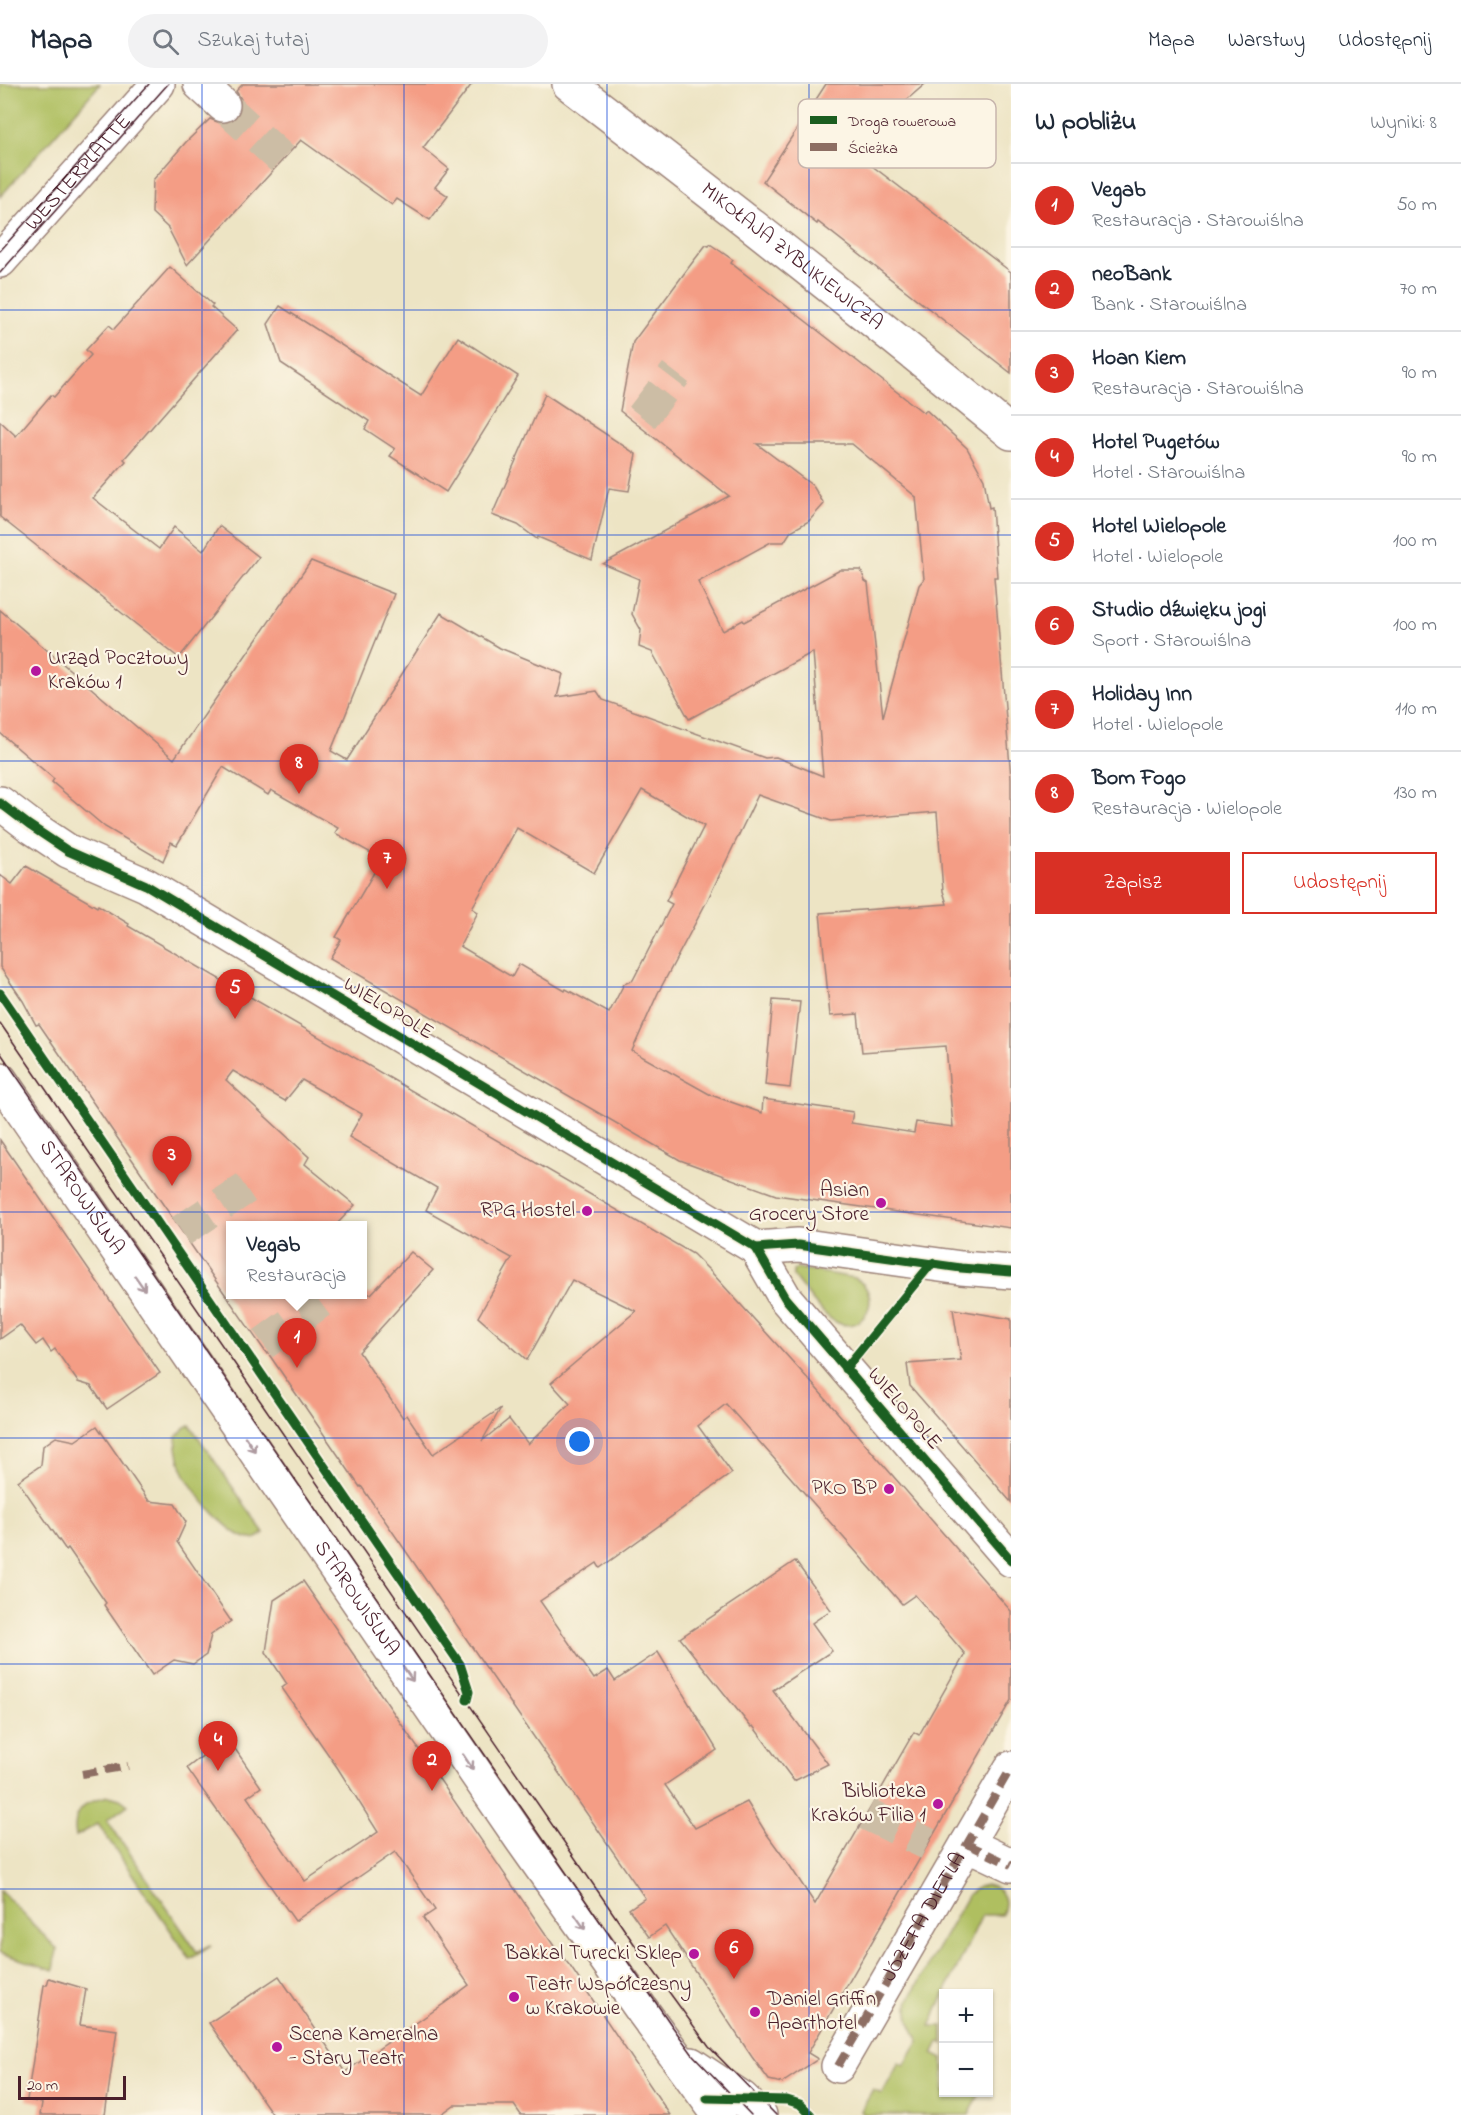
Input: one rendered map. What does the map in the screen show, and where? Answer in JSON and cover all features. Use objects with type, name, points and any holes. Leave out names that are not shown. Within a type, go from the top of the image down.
[{"type":"street","name":"WESTERPLATTE","points":[[0,261],[158,84]]},
{"type":"street","name":"MIKOŁAJA ZYBLIKIEWICZA","points":[[568,84],[891,334],[1011,433]]},
{"type":"street","name":"WIELOPOLE","points":[[0,803],[68,851],[146,885],[756,1248],[785,1298],[1011,1560]]},
{"type":"street","name":"STAROWIŚLNA","points":[[0,1079],[521,1839],[719,2115]]},
{"type":"street","points":[[756,1248],[798,1245],[961,1268],[1011,1272]]},
{"type":"street","name":"JÓZEFA DIETLA","points":[[838,2066],[1011,1768]]},
{"type":"street","points":[[967,1844],[1011,1865]]},
{"type":"street","points":[[672,2052],[742,2097],[760,2115]]},
{"type":"green space","points":[[0,84],[100,84],[0,197]]},
{"type":"green space","points":[[797,1268],[854,1278],[864,1285],[869,1293],[870,1303],[867,1312],[854,1324],[845,1325],[834,1321],[818,1307],[793,1276],[793,1271]]},
{"type":"green space","points":[[190,1425],[264,1533],[260,1536],[252,1539],[243,1537],[234,1531],[214,1513],[190,1483],[180,1461],[176,1438],[184,1428]]},
{"type":"green space","points":[[109,1796],[120,1799],[128,1805],[107,1820],[197,1952],[211,1946],[190,1959],[98,1824],[76,1836],[76,1820],[82,1808],[93,1801]]},
{"type":"green space","points":[[992,1886],[1003,1895],[1005,1904],[1002,1915],[982,1915],[947,1989],[939,1989],[939,2005],[930,2026],[939,2026],[939,2042],[933,2054],[939,2057],[939,2097],[978,2097],[969,2115],[864,2115],[861,2111],[873,2090],[882,2094],[899,2063],[904,2066],[919,2041],[909,2016],[909,2000],[967,1896],[978,1887]]},
{"type":"green space","points":[[0,1890],[57,1949],[54,1970],[0,1953]]},
{"type":"building","points":[[243,84],[472,84],[423,148],[449,169],[435,187],[448,196],[430,220],[397,199],[392,205],[301,140],[187,265],[168,228],[152,213],[153,180],[186,142],[210,119],[220,123],[229,123],[236,118],[241,108],[241,99],[236,91]]},
{"type":"building","points":[[826,84],[925,84],[908,99],[816,99]]},
{"type":"building","points":[[798,127],[798,168],[875,168],[1011,272],[1011,373],[818,222],[817,224],[763,181]]},
{"type":"building","points":[[710,244],[733,260],[731,263],[924,413],[926,410],[967,448],[984,479],[989,508],[992,507],[997,577],[994,577],[1011,778],[1011,1228],[776,1195],[680,1160],[330,958],[341,940],[336,937],[382,859],[335,833],[338,828],[271,790],[268,795],[223,767],[177,845],[171,842],[163,861],[105,827],[52,782],[54,779],[0,733],[0,610],[174,759],[311,561],[394,594],[331,751],[347,760],[441,613],[500,648],[563,674],[557,697],[597,691],[603,700],[765,758],[776,757],[823,776],[813,652],[689,719],[652,652],[639,647],[641,630],[632,614],[639,579],[603,564],[729,496],[620,411],[633,342],[706,245]],"holes":[[[757,444],[852,444],[916,497],[924,579],[919,585],[883,717],[868,583],[861,570],[840,570],[723,631],[698,582],[771,542],[784,542],[791,531],[809,521],[824,504],[813,486]],[[642,790],[704,826],[666,901],[672,904],[633,980],[624,984],[609,1013],[519,964],[512,977],[460,946],[478,912],[472,908],[517,828],[594,873]],[[758,795],[831,821],[937,812],[943,891],[947,904],[820,913],[830,1016],[858,1014],[862,1052],[946,1046],[953,1127],[916,1122],[914,1133],[851,1123],[853,1112],[763,1099],[762,1113],[711,1095],[632,1051],[658,993],[707,901]]]},
{"type":"building","points":[[170,267],[237,330],[124,459],[126,461],[93,498],[159,549],[174,527],[203,551],[219,526],[259,557],[179,658],[0,517],[0,421],[16,436],[51,395],[54,397],[91,355],[86,350],[109,325],[114,329]]},
{"type":"building","points":[[280,306],[421,396],[458,337],[518,376],[446,492],[390,456],[395,449],[365,429],[369,421],[281,363],[268,324]]},
{"type":"building","points":[[545,394],[636,454],[629,491],[609,488],[592,560],[538,537],[537,539],[518,525],[492,515]]},
{"type":"building","points":[[26,866],[97,907],[98,905],[129,924],[128,926],[693,1254],[810,1381],[1011,1611],[1011,1700],[808,2053],[818,2059],[782,2083],[769,2080],[665,1926],[649,1937],[629,1909],[645,1898],[361,1486],[228,1299],[367,1299],[367,1294],[371,1294],[411,1252],[433,1270],[359,1352],[403,1418],[407,1415],[433,1454],[501,1408],[482,1441],[509,1419],[528,1444],[570,1404],[551,1383],[636,1311],[572,1280],[527,1360],[478,1317],[512,1258],[426,1210],[437,1188],[349,1137],[362,1114],[302,1080],[285,1101],[233,1071],[226,1080],[309,1157],[305,1164],[355,1205],[340,1221],[226,1221],[226,1296],[39,1024],[36,1025],[0,967],[0,875],[12,884]],"holes":[[[726,1404],[902,1604],[915,1595],[965,1654],[919,1735],[914,1732],[815,1904],[747,1802],[695,1828],[665,1785],[717,1750],[658,1652],[615,1681],[608,1670],[594,1679],[540,1601],[597,1563],[600,1568],[732,1473],[698,1426]]]},
{"type":"building","points":[[773,1000],[800,1002],[790,1088],[765,1085]]},
{"type":"building","points":[[0,1140],[160,1373],[107,1409],[91,1386],[78,1382],[55,1349],[51,1352],[43,1340],[36,1345],[20,1325],[0,1339]]},
{"type":"building","points":[[953,1309],[1011,1319],[1011,1502],[910,1386],[907,1364],[961,1360]]},
{"type":"building","points":[[97,1426],[149,1501],[175,1504],[186,1522],[177,1542],[231,1621],[211,1635],[206,1655],[193,1664],[174,1660],[152,1675],[104,1605],[106,1603],[18,1481],[41,1465],[43,1446],[56,1437],[75,1441]]},
{"type":"building","points":[[795,1561],[831,1610],[812,1623],[832,1651],[773,1690],[828,1764],[794,1781],[753,1726],[751,1727],[680,1638]]},
{"type":"building","points":[[303,1581],[556,1949],[570,1966],[670,2115],[521,2115],[514,2105],[454,2105],[440,2115],[273,2115],[209,2023],[279,1976],[345,2072],[469,1985],[423,1918],[435,1910],[395,1852],[295,1921],[187,1768],[227,1737],[261,1787],[247,1797],[305,1881],[378,1832],[337,1767],[282,1688],[287,1684],[266,1652],[274,1600]]},
{"type":"building","points":[[49,1978],[86,1989],[80,2025],[117,2030],[105,2115],[40,2115],[42,2103],[27,2100],[44,1985],[47,1985]]},
{"type":"tunnel","points":[[223,105],[282,159]]},
{"type":"tunnel","points":[[642,417],[676,373]]},
{"type":"tunnel","points":[[181,1231],[246,1188]]},
{"type":"tunnel","points":[[263,1344],[320,1302]]},
{"type":"tunnel","points":[[867,1814],[928,1844]]},
{"type":"tram line","points":[[0,251],[149,84]]},
{"type":"tram line","points":[[0,273],[168,84]]},
{"type":"tram line","points":[[0,1023],[637,1948],[709,2047],[776,2115]]},
{"type":"tram line","points":[[0,1052],[672,2026],[693,2055],[751,2115]]},
{"type":"marked path","points":[[82,1774],[128,1766]]},
{"type":"marked path","points":[[838,2066],[1011,1768]]},
{"type":"marked path","points":[[967,1844],[1011,1865]]},
{"type":"cycle path","points":[[0,803],[68,851],[146,885],[756,1248],[785,1298],[1011,1560]]},
{"type":"cycle path","points":[[0,993],[460,1664],[469,1692],[467,1700]]},
{"type":"cycle path","points":[[756,1248],[798,1245],[961,1268],[1011,1272]]},
{"type":"cycle path","points":[[845,1369],[932,1263]]},
{"type":"cycle path","points":[[707,2098],[787,2100],[800,2104],[811,2115]]},
{"type":"place","name":"Urząd Pocztowy Kraków 1","points":[[36,671]]},
{"type":"place","name":"Bom Fogo","points":[[299,794]]},
{"type":"place","name":"Holiday Inn","points":[[387,889]]},
{"type":"place","name":"Hotel Wielopole","points":[[235,1019]]},
{"type":"place","name":"Hoan Kiem","points":[[172,1186]]},
{"type":"place","name":"Asian Grocery Store","points":[[881,1203]]},
{"type":"place","name":"RPG Hostel","points":[[587,1211]]},
{"type":"place","name":"Vegab","points":[[297,1368]]},
{"type":"place","name":"PKO BP","points":[[889,1489]]},
{"type":"place","name":"Hotel Pugetów","points":[[218,1771]]},
{"type":"place","name":"neoBank","points":[[432,1791]]},
{"type":"place","name":"Biblioteka Kraków Filia 1","points":[[938,1804]]},
{"type":"place","name":"Bakkal Turecki Sklep","points":[[694,1954]]},
{"type":"place","name":"Studio dźwięku jogi","points":[[734,1979]]},
{"type":"place","name":"Teatr Współczesny w Krakowie","points":[[514,1997]]},
{"type":"place","name":"Daniel Griffin Aparthotel","points":[[755,2012]]},
{"type":"place","name":"Scena Kameralna - Stary Teatr","points":[[277,2047]]}]
